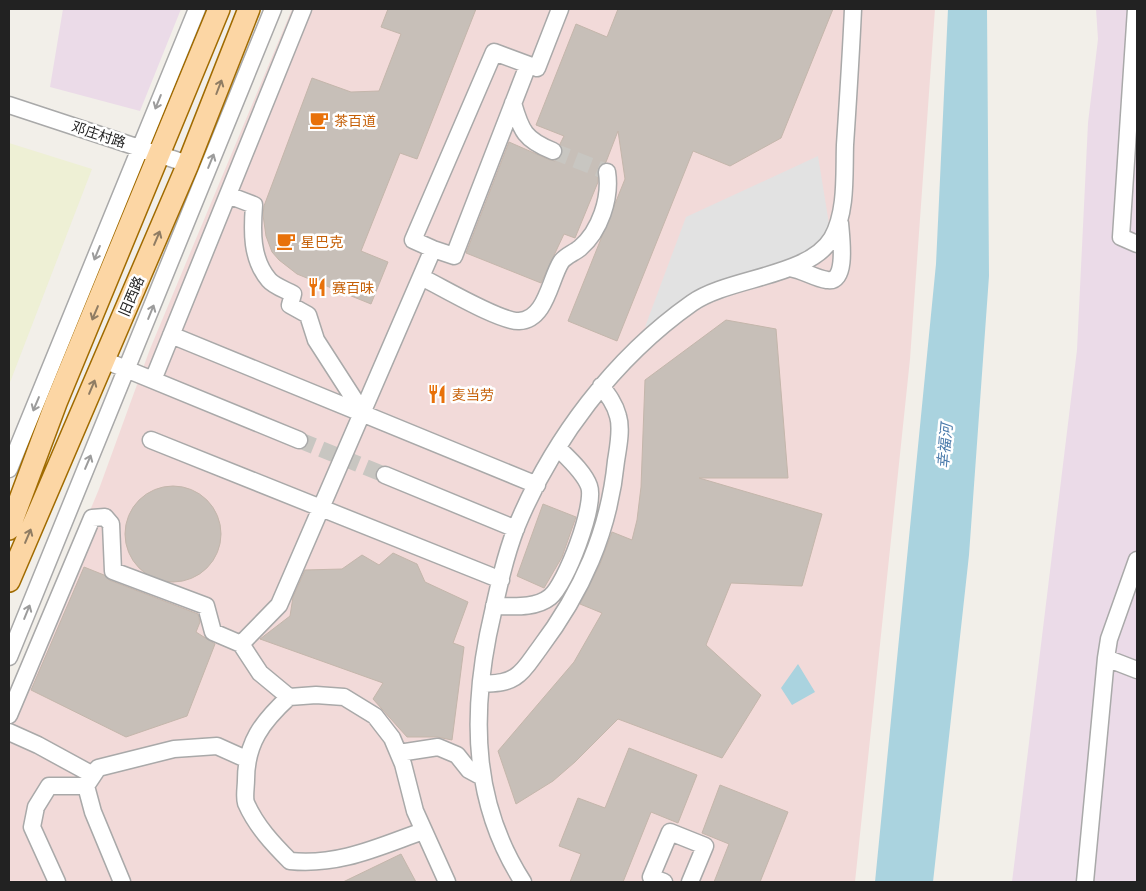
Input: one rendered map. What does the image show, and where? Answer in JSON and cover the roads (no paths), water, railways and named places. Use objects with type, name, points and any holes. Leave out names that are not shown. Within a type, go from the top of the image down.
[{"type":"main road","name":"旧西路","points":[[9,529],[56,403],[219,9]]},
{"type":"main road","name":"旧西路","points":[[9,581],[188,164],[249,9]]},
{"type":"street","points":[[9,469],[197,9]]},
{"type":"street","points":[[9,657],[74,495],[128,370],[273,9]]},
{"type":"street","points":[[153,380],[303,9]]},
{"type":"street","points":[[528,65],[454,256],[413,240],[494,52],[537,68],[560,9]]},
{"type":"street","points":[[790,268],[830,281],[841,272],[840,214],[853,9]]},
{"type":"street","points":[[1136,9],[1133,111],[1121,237],[1137,244]]},
{"type":"street","points":[[513,103],[525,135],[538,145],[553,151]]},
{"type":"street","name":"邓庄村路","points":[[9,104],[188,164]]},
{"type":"street","points":[[421,278],[486,310],[518,321],[531,317],[542,304],[562,260],[580,248],[591,235],[608,200],[610,188],[607,172]]},
{"type":"street","points":[[228,195],[254,206],[252,234],[257,259],[270,282],[293,294],[290,305],[308,315],[316,340],[362,414]]},
{"type":"street","points":[[523,882],[495,829],[482,777],[479,711],[484,657],[494,606],[516,529],[537,485],[558,448],[601,386],[665,324],[694,302],[732,285],[790,268],[810,259],[832,239],[840,214]]},
{"type":"street","points":[[241,644],[278,605],[433,249]]},
{"type":"street","points":[[171,335],[537,485]]},
{"type":"street","points":[[104,360],[299,440]]},
{"type":"street","points":[[482,684],[505,682],[516,677],[528,664],[572,602],[593,558],[602,535],[610,505],[618,444],[619,417],[612,400],[601,386]]},
{"type":"street","points":[[151,440],[501,580]]},
{"type":"street","points":[[494,606],[535,604],[550,597],[561,582],[577,544],[590,505],[590,487],[569,459],[558,448]]},
{"type":"street","points":[[385,475],[516,529]]},
{"type":"street","points":[[9,715],[92,518],[105,517],[112,524],[113,571],[206,606],[213,632],[241,644],[260,673],[289,697]]},
{"type":"street","points":[[1085,882],[1109,639],[1137,560]]},
{"type":"street","points":[[1106,658],[1137,670]]},
{"type":"street","points":[[423,831],[348,858],[314,864],[290,861],[264,835],[245,801],[246,759],[256,735],[271,714],[289,697],[316,695],[344,697],[375,716],[392,738],[399,753],[415,811],[447,882]]},
{"type":"street","points":[[9,732],[38,744],[90,780]]},
{"type":"street","points":[[122,882],[93,812],[90,780],[98,768],[174,750],[217,746],[246,759]]},
{"type":"street","points":[[399,753],[438,747],[457,755],[469,770],[482,777]]},
{"type":"street","points":[[57,882],[32,827],[36,807],[49,786],[90,780]]},
{"type":"street","points":[[664,882],[651,876],[670,832],[705,846],[690,882]]},
{"type":"water","name":"幸福河","points":[[948,9],[987,9],[989,276],[969,555],[933,882],[875,882],[936,264]]},
{"type":"water","points":[[798,664],[815,692],[792,705],[781,688]]},
{"type":"tunnel","points":[[553,151],[607,172]]},
{"type":"tunnel","points":[[299,440],[385,475]]},
{"type":"place","name":"茶百道","points":[[319,120]]},
{"type":"place","name":"星巴克","points":[[286,241]]},
{"type":"place","name":"赛百味","points":[[317,287]]},
{"type":"place","name":"麦当劳","points":[[437,394]]}]
